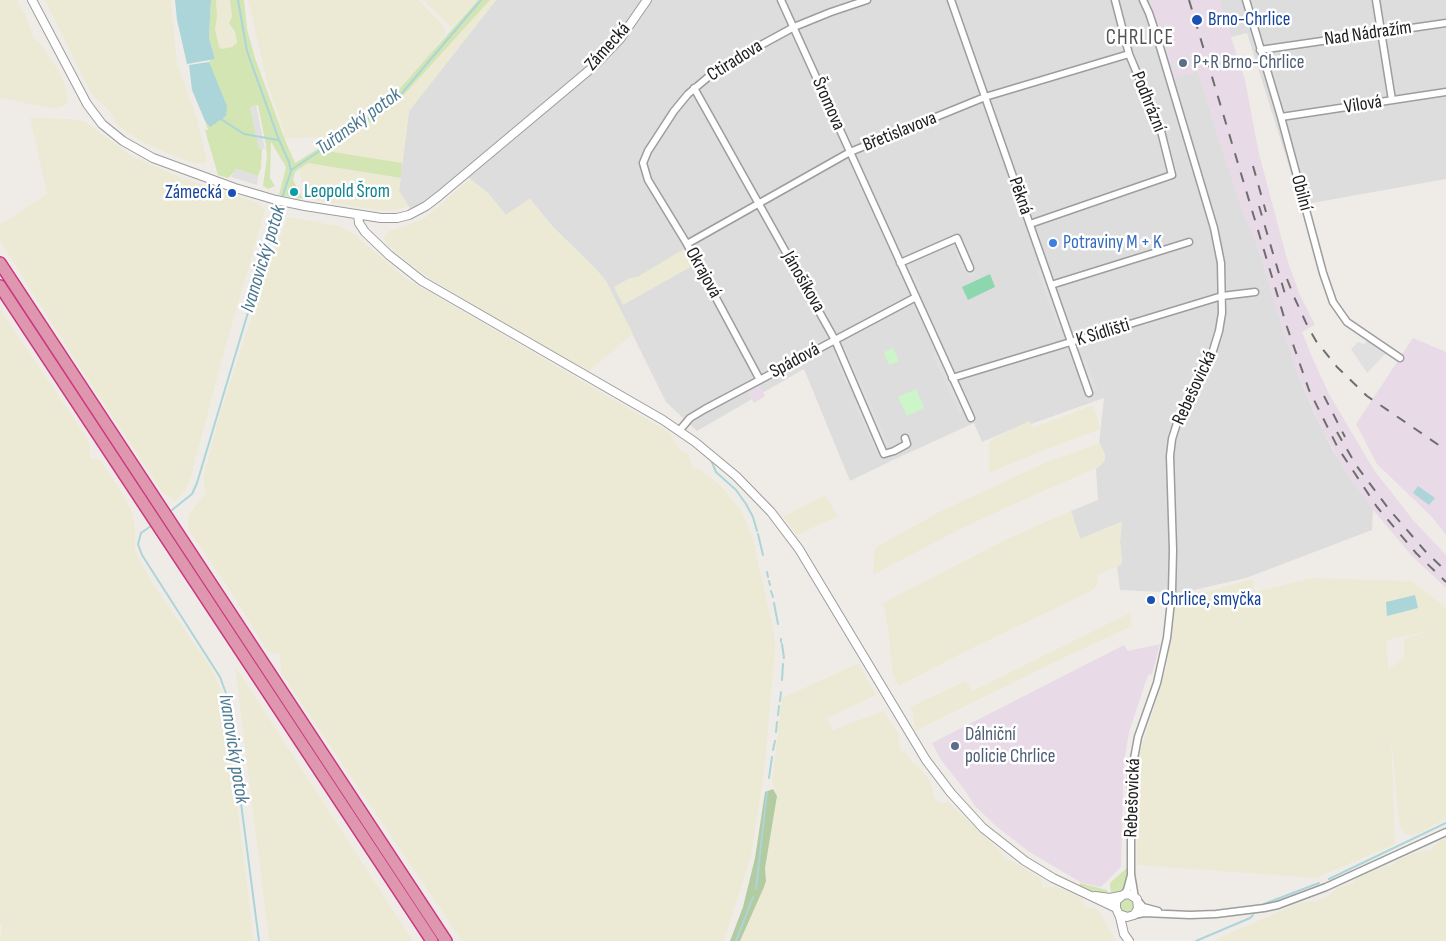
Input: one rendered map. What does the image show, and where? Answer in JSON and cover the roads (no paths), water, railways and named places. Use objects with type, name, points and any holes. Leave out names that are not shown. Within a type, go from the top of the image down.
[{"type":"highway","points":[[0,263],[446,941]]},
{"type":"highway","points":[[0,286],[432,941]]},
{"type":"street","name":"Zámecká","points":[[32,0],[87,104],[102,124],[123,141],[153,158],[235,188],[285,202],[381,218],[396,218],[413,213],[426,206],[593,67],[620,39],[647,0]]},
{"type":"street","name":"Šromova","points":[[781,0],[971,418]]},
{"type":"street","name":"Ctiradova","points":[[643,168],[644,159],[652,143],[674,111],[694,88],[727,63],[794,27],[867,0]]},
{"type":"street","name":"Pěkná","points":[[951,0],[1089,393]]},
{"type":"street","name":"Podhrázní","points":[[1030,224],[1172,175],[1161,131],[1129,54],[1115,0]]},
{"type":"street","name":"Rebešovická","points":[[1137,899],[1131,874],[1130,786],[1138,737],[1160,669],[1172,592],[1173,550],[1170,456],[1172,439],[1177,423],[1199,382],[1216,344],[1221,322],[1222,296],[1221,263],[1218,245],[1204,191],[1149,13],[1143,0]]},
{"type":"street","name":"Obilní","points":[[1246,0],[1323,273],[1333,302],[1347,322],[1400,358]]},
{"type":"street","points":[[1376,0],[1392,100]]},
{"type":"street","name":"Nad Nádražím","points":[[1260,50],[1446,23]]},
{"type":"street","name":"Břetislavova","points":[[687,244],[850,152],[985,97],[1129,54]]},
{"type":"street","name":"Jánošíkova","points":[[694,88],[835,340],[884,454],[908,444],[905,438]]},
{"type":"street","name":"Vilová","points":[[1280,117],[1446,92]]},
{"type":"street","name":"Okrajová","points":[[643,168],[687,244],[760,380]]},
{"type":"street","points":[[358,215],[359,223],[365,232],[389,255],[422,281],[679,431],[736,476],[763,503],[791,538],[824,587],[926,760],[960,804],[984,828],[1025,861],[1052,878],[1088,894],[1124,917],[1140,913],[1216,914],[1278,905],[1326,887],[1446,832]]},
{"type":"street","points":[[900,263],[957,238],[970,268]]},
{"type":"street","points":[[1051,285],[1189,242]]},
{"type":"street","name":"K Sídlišti","points":[[952,378],[1222,296],[1256,292]]},
{"type":"street","name":"Spádová","points":[[679,431],[693,416],[916,297]]},
{"type":"street","name":"Rebešovická","points":[[1122,896],[1127,890],[1131,874]]},
{"type":"street","points":[[1088,894],[1110,898],[1128,894],[1137,899],[1143,906],[1166,913]]},
{"type":"street","points":[[1122,896],[1116,901],[1117,911],[1124,934],[1129,941]]},
{"type":"street","points":[[1129,941],[1127,928],[1132,916],[1138,909],[1137,899]]},
{"type":"water","points":[[175,0],[211,0],[209,38],[215,59],[187,64],[177,20]]},
{"type":"water","points":[[209,62],[227,106],[226,116],[210,127],[205,121],[192,90],[189,65]]},
{"type":"water","points":[[1418,486],[1435,498],[1429,505],[1413,493]]},
{"type":"water","points":[[1415,595],[1418,608],[1387,616],[1386,602]]},
{"type":"waterway","name":"Ivanovický potok","points":[[238,0],[247,51],[279,140],[289,162],[291,171],[282,198]]},
{"type":"waterway","name":"Tuřanský potok","points":[[291,170],[396,100],[481,0]]},
{"type":"waterway","points":[[221,119],[244,134],[278,140]]},
{"type":"waterway","name":"Ivanovický potok","points":[[172,510],[192,494],[197,483],[281,202]]},
{"type":"waterway","points":[[711,460],[716,472],[736,490],[746,504],[753,517],[757,531]]},
{"type":"waterway","name":"Ivanovický potok","points":[[151,526],[141,533],[138,544],[142,555],[220,677],[227,696],[259,941]]},
{"type":"waterway","points":[[758,534],[763,555]]},
{"type":"waterway","points":[[767,572],[768,577]]},
{"type":"waterway","points":[[769,581],[770,585]]},
{"type":"waterway","points":[[771,591],[773,597]]},
{"type":"waterway","points":[[774,603],[778,624]]},
{"type":"waterway","points":[[782,644],[784,658]]},
{"type":"waterway","points":[[782,680],[783,664]]},
{"type":"waterway","points":[[780,701],[781,692]]},
{"type":"waterway","points":[[778,715],[779,706]]},
{"type":"waterway","points":[[776,732],[777,722]]},
{"type":"waterway","points":[[773,750],[775,741]]},
{"type":"waterway","points":[[769,778],[772,757]]},
{"type":"waterway","points":[[756,889],[767,792]]},
{"type":"waterway","points":[[1329,879],[1446,823]]},
{"type":"waterway","points":[[1264,904],[1319,883]]},
{"type":"waterway","points":[[736,941],[753,897]]},
{"type":"waterway","points":[[1196,941],[1253,915]]},
{"type":"railway","points":[[1189,0],[1287,327],[1309,390],[1338,448],[1377,507],[1416,553],[1446,582]]},
{"type":"railway","points":[[1253,166],[1266,212]]},
{"type":"railway","points":[[1259,206],[1285,294]]},
{"type":"railway","points":[[1287,279],[1308,327],[1316,341],[1337,367],[1367,396],[1446,450]]},
{"type":"railway","points":[[1324,396],[1345,437]]},
{"type":"railway","points":[[1337,432],[1356,465],[1388,508],[1426,552],[1446,571]]},
{"type":"place","name":"Brno-Chrlice","points":[[1197,20]]},
{"type":"place","name":"P+R Brno-Chrlice","points":[[1183,63]]},
{"type":"place","name":"Leopold Šrom","points":[[294,192]]},
{"type":"place","name":"Zámecká","points":[[232,193]]},
{"type":"place","name":"Potraviny M + K","points":[[1053,243]]},
{"type":"place","name":"Chrlice, smyčka","points":[[1151,600]]},
{"type":"place","name":"Dálniční policie Chrlice","points":[[955,746]]},
{"type":"district","name":"CHRLICE","points":[[1140,39]]}]
